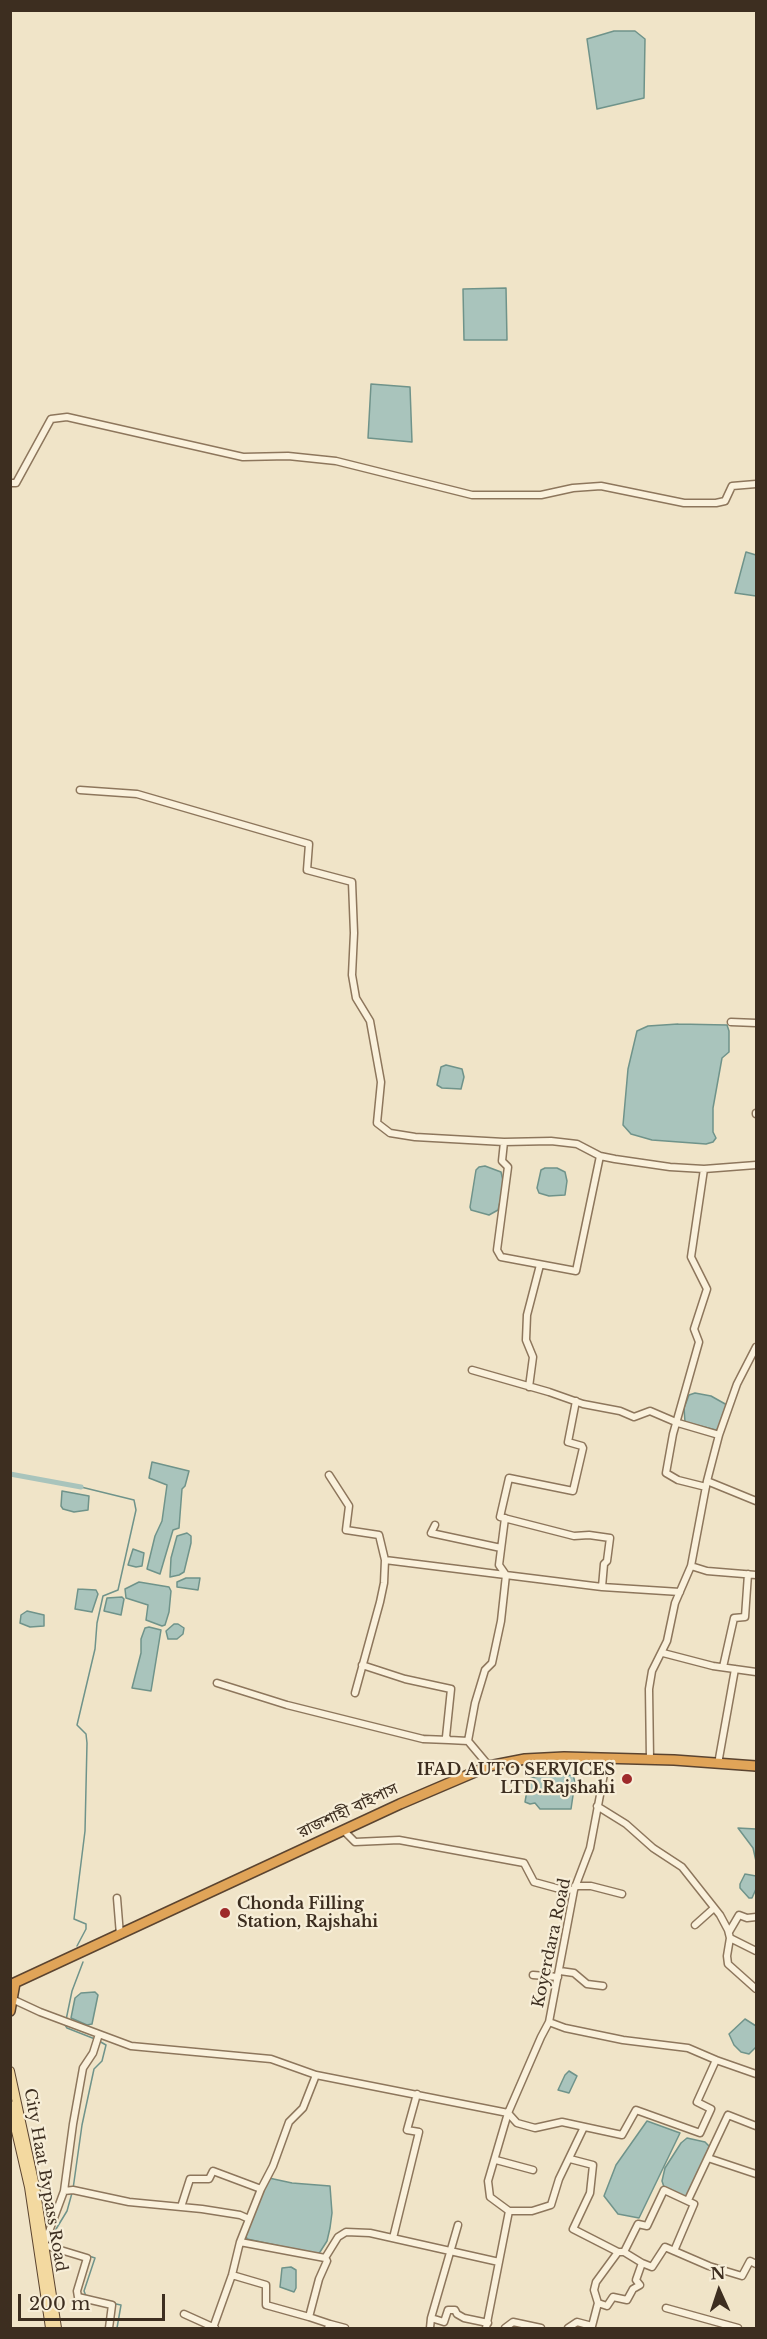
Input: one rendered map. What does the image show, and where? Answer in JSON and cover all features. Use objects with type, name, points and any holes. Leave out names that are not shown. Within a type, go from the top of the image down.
[{"type":"highway","name":"রাজশাহী বাইপাস","points":[[13,1984],[342,1830],[489,1766],[525,1759],[607,1758],[756,1766]]},
{"type":"highway","points":[[10,2011],[13,1984]]},
{"type":"main road","name":"City Haat Bypass Road","points":[[10,2071],[27,2143],[57,2328]]},
{"type":"main road","name":"City Haat Bypass Road","points":[[10,2105],[29,2187],[50,2328]]},
{"type":"street","points":[[10,483],[16,483],[51,419],[67,417],[243,457],[288,456],[336,461],[472,495],[541,495],[573,488],[601,486],[684,503],[716,503],[725,501],[732,486],[756,484]]},
{"type":"street","points":[[80,790],[137,794],[309,844],[307,870],[352,882],[354,933],[352,975],[356,998],[370,1021],[381,1082],[377,1123],[390,1133],[415,1137],[577,1144],[600,1156],[670,1167],[704,1169],[756,1165]]},
{"type":"street","points":[[731,1022],[756,1023]]},
{"type":"street","points":[[504,1142],[502,1161],[508,1167],[497,1250],[501,1257],[576,1271],[600,1156]]},
{"type":"street","points":[[704,1169],[692,1257],[707,1289],[694,1329],[699,1342],[678,1423],[673,1434],[666,1473],[678,1480],[706,1484],[756,1501]]},
{"type":"street","points":[[529,1387],[533,1357],[526,1340],[526,1315],[540,1265]]},
{"type":"street","points":[[650,1760],[649,1689],[652,1671],[663,1653],[675,1603],[691,1566],[706,1484],[719,1436],[737,1384],[756,1347]]},
{"type":"street","points":[[472,1370],[576,1401],[620,1411],[634,1417],[650,1411],[719,1436]]},
{"type":"street","points":[[576,1401],[568,1442],[583,1448],[573,1491],[509,1478],[500,1517],[574,1536],[589,1535],[610,1538],[602,1587]]},
{"type":"street","points":[[329,1475],[349,1506],[346,1530],[379,1535],[384,1560],[384,1583],[380,1602],[355,1693]]},
{"type":"street","points":[[468,1741],[475,1704],[485,1670],[492,1663],[501,1622],[506,1575],[499,1565],[505,1518]]},
{"type":"street","points":[[435,1525],[431,1533],[501,1548]]},
{"type":"street","points":[[384,1560],[602,1587],[680,1592]]},
{"type":"street","points":[[691,1566],[707,1571],[756,1575]]},
{"type":"street","points":[[723,1668],[734,1618],[745,1617],[748,1574]]},
{"type":"street","points":[[663,1653],[723,1668],[756,1672]]},
{"type":"street","points":[[362,1665],[405,1679],[451,1689],[446,1737],[449,1740]]},
{"type":"street","points":[[718,1764],[735,1669]]},
{"type":"street","points":[[217,1683],[287,1705],[423,1739],[468,1741],[489,1766]]},
{"type":"street","name":"Koyerdara Road","points":[[509,2211],[490,2197],[488,2181],[508,2113],[549,2022],[575,1888],[590,1848],[607,1758]]},
{"type":"street","points":[[597,1806],[626,1824],[653,1848],[678,1863],[720,1915],[730,1935],[756,1951]]},
{"type":"street","points":[[342,1830],[355,1842],[399,1840],[524,1863],[534,1882],[556,1888],[591,1886],[622,1894]]},
{"type":"street","points":[[117,1898],[120,1935]]},
{"type":"street","points":[[695,1924],[714,1908]]},
{"type":"street","points":[[756,1917],[747,1918],[740,1915],[730,1935],[727,1956],[728,1964],[756,1989]]},
{"type":"street","points":[[532,1975],[574,1973],[587,1984],[603,1986]]},
{"type":"street","points":[[12,2000],[131,2046],[271,2060],[316,2076],[508,2113],[517,2123],[535,2128],[562,2122],[622,2135],[636,2110],[700,2133],[711,2109],[697,2102],[716,2060]]},
{"type":"street","points":[[549,2022],[565,2028],[623,2040],[688,2048],[756,2074]]},
{"type":"street","points":[[99,2034],[93,2053],[83,2068],[64,2191],[44,2245],[87,2258],[77,2291],[78,2297],[112,2305],[109,2328]]},
{"type":"street","points":[[184,2314],[214,2328],[232,2275],[240,2242],[261,2189],[273,2166],[289,2122],[303,2108],[316,2076]]},
{"type":"street","points":[[393,2238],[419,2132],[407,2130],[417,2094]]},
{"type":"street","points":[[688,2200],[728,2115],[756,2126]]},
{"type":"street","points":[[431,2318],[444,2322],[448,2310],[455,2310],[464,2318],[487,2326],[509,2211],[532,2211],[551,2205],[559,2179],[584,2127]]},
{"type":"street","points":[[708,2158],[756,2174]]},
{"type":"street","points":[[570,2159],[593,2165],[590,2193],[573,2229],[652,2266],[665,2247],[709,2266],[742,2276],[750,2261],[756,2264]]},
{"type":"street","points":[[496,2160],[533,2170]]},
{"type":"street","points":[[181,2207],[189,2179],[209,2179],[213,2171],[261,2189]]},
{"type":"street","points":[[64,2191],[73,2190],[129,2202],[240,2215],[249,2219]]},
{"type":"street","points":[[568,2328],[577,2322],[595,2327],[598,2303],[594,2290],[596,2282],[621,2252],[638,2224],[647,2226],[664,2190],[694,2204],[674,2251]]},
{"type":"street","points":[[430,2328],[458,2224]]},
{"type":"street","points":[[309,2317],[319,2279],[327,2261],[325,2258],[338,2237],[346,2232],[370,2233],[499,2262]]},
{"type":"street","points":[[240,2242],[325,2258]]},
{"type":"street","points":[[598,2303],[607,2306],[613,2297],[627,2300],[633,2289],[640,2285],[636,2280],[642,2263]]},
{"type":"street","points":[[232,2275],[266,2285],[266,2305],[309,2317],[329,2326],[345,2328]]},
{"type":"street","points":[[666,2308],[738,2328]]},
{"type":"street","points":[[505,2328],[513,2322],[541,2328]]},
{"type":"water","points":[[614,31],[635,31],[645,39],[644,98],[597,109],[587,39]]},
{"type":"water","points":[[506,288],[507,340],[464,340],[463,289]]},
{"type":"water","points":[[371,384],[410,387],[412,442],[368,438]]},
{"type":"water","points":[[746,552],[756,555],[756,596],[735,593]]},
{"type":"water","points":[[727,1025],[729,1031],[729,1052],[722,1058],[713,1108],[713,1132],[716,1138],[713,1142],[706,1144],[652,1140],[631,1134],[623,1125],[628,1069],[637,1031],[648,1026]]},
{"type":"water","points":[[446,1065],[462,1069],[464,1077],[461,1089],[442,1088],[437,1085],[441,1067]]},
{"type":"water","points":[[485,1166],[501,1172],[504,1185],[498,1210],[489,1215],[471,1210],[470,1207],[476,1170]]},
{"type":"water","points":[[557,1168],[565,1172],[567,1181],[565,1195],[549,1196],[539,1193],[537,1188],[541,1170]]},
{"type":"water","points":[[695,1393],[711,1396],[727,1405],[720,1427],[716,1430],[685,1422],[684,1408],[689,1395]]},
{"type":"water","points":[[152,1462],[189,1471],[182,1489],[179,1528],[173,1530],[160,1574],[147,1569],[155,1536],[162,1521],[167,1485],[149,1478]]},
{"type":"water","points":[[62,1491],[89,1496],[88,1510],[74,1512],[63,1509],[61,1506]]},
{"type":"water","points":[[187,1533],[191,1536],[191,1543],[184,1572],[170,1577],[171,1558],[177,1536]]},
{"type":"water","points":[[133,1549],[144,1553],[142,1566],[128,1565]]},
{"type":"water","points":[[186,1578],[200,1578],[198,1590],[177,1587],[177,1582]]},
{"type":"water","points":[[139,1582],[169,1587],[171,1591],[169,1612],[165,1625],[146,1620],[148,1605],[126,1598],[125,1589]]},
{"type":"water","points":[[78,1589],[96,1590],[98,1594],[92,1612],[75,1609]]},
{"type":"water","points":[[122,1597],[124,1599],[121,1615],[104,1611],[107,1598]]},
{"type":"water","points":[[27,1611],[44,1615],[44,1626],[30,1627],[20,1623],[21,1615]]},
{"type":"water","points":[[174,1624],[184,1628],[183,1634],[177,1639],[168,1639],[166,1631]]},
{"type":"water","points":[[145,1628],[161,1630],[151,1691],[132,1688],[141,1653],[141,1639]]},
{"type":"water","points":[[573,1775],[575,1782],[571,1809],[540,1809],[535,1803],[525,1802],[529,1779],[539,1776]]},
{"type":"water","points":[[738,1828],[756,1829],[756,1861],[753,1848]]},
{"type":"water","points":[[745,1874],[756,1876],[756,1889],[752,1898],[749,1898],[740,1888]]},
{"type":"water","points":[[95,1992],[98,1995],[92,2024],[87,2025],[71,2018],[75,1998],[81,1993]]},
{"type":"water","points":[[745,2019],[756,2026],[756,2047],[749,2054],[741,2052],[734,2045],[729,2034]]},
{"type":"water","points":[[569,2071],[577,2076],[569,2093],[558,2090]]},
{"type":"water","points":[[647,2121],[680,2133],[639,2218],[618,2214],[604,2196],[616,2165]]},
{"type":"water","points":[[687,2138],[705,2142],[710,2147],[686,2199],[664,2187],[662,2181],[665,2168],[681,2143]]},
{"type":"water","points":[[269,2178],[292,2183],[330,2186],[332,2213],[330,2228],[327,2241],[317,2254],[247,2239],[246,2236],[264,2185]]},
{"type":"water","points":[[291,2267],[296,2270],[294,2292],[280,2287],[282,2268]]},
{"type":"waterway","points":[[10,1474],[81,1487]]},
{"type":"waterway","points":[[77,1946],[86,1929],[86,1924],[74,1919],[85,1831],[87,1743],[86,1734],[77,1725],[95,1649],[97,1623],[103,1596],[118,1590],[136,1510],[134,1500],[81,1487]]},
{"type":"waterway","points":[[66,2020],[72,1991],[83,1962]]},
{"type":"waterway","points":[[65,2025],[67,2028],[95,2039]]},
{"type":"waterway","points":[[73,2189],[82,2125],[94,2069],[102,2061],[106,2045],[99,2041]]},
{"type":"waterway","points":[[54,2246],[50,2239],[67,2211],[72,2193]]},
{"type":"waterway","points":[[86,2296],[84,2291],[95,2258],[89,2256]]},
{"type":"waterway","points":[[116,2304],[121,2305],[117,2328]]},
{"type":"place","name":"IFAD AUTO SERVICES LTD.Rajshahi","points":[[627,1779]]},
{"type":"place","name":"Chonda Filling Station, Rajshahi","points":[[225,1913]]}]
